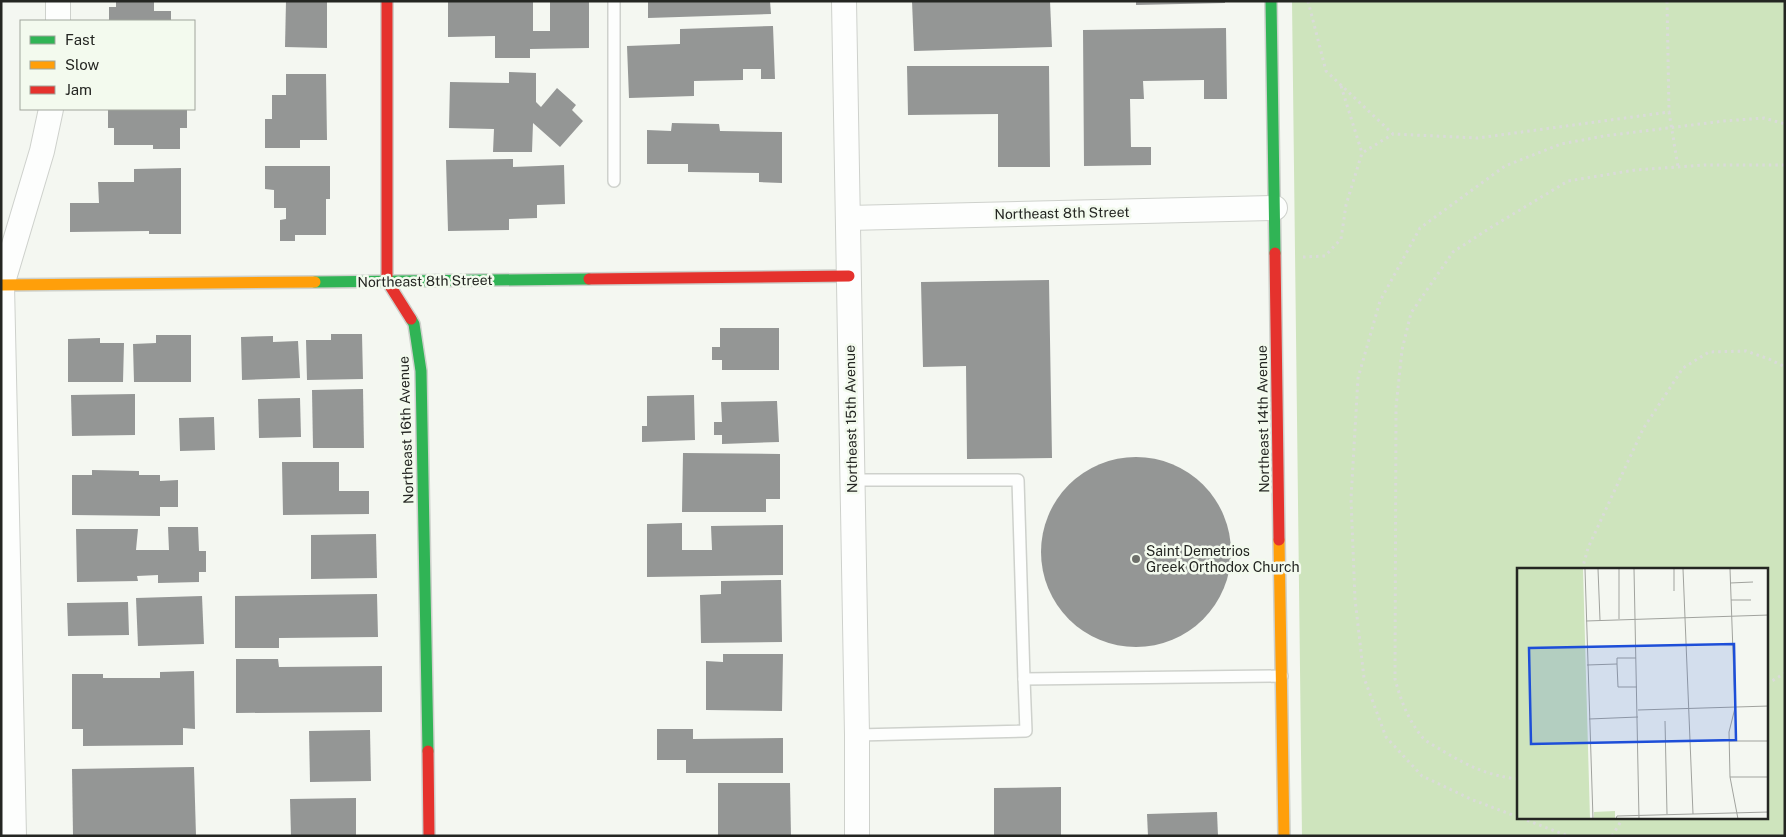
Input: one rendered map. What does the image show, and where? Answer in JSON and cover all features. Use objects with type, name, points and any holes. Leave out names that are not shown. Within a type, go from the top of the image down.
[{"type":"street","points":[[58,1],[58,20]]},
{"type":"street","points":[[387,1],[387,281]]},
{"type":"street","name":"Northeast 15th Avenue","points":[[844,1],[858,735],[857,836]]},
{"type":"street","name":"Northeast 14th Avenue","points":[[1271,1],[1284,836]]},
{"type":"street","points":[[14,836],[2,285],[42,151],[51,110]]},
{"type":"street","name":"Northeast 8th Street","points":[[848,218],[1275,208]]},
{"type":"street","name":"Northeast 8th Street","points":[[2,285],[849,276]]},
{"type":"street","name":"Northeast 16th Avenue","points":[[387,281],[414,324],[421,372],[429,836]]},
{"type":"lane","points":[[614,1],[614,181]]},
{"type":"lane","points":[[852,480],[1018,480],[1026,732],[858,735]]},
{"type":"lane","points":[[1024,679],[1282,676]]},
{"type":"path","points":[[1308,1],[1326,71],[1394,134]]},
{"type":"path","points":[[1667,1],[1669,112],[1678,167]]},
{"type":"path","points":[[1276,257],[1325,256],[1341,239],[1346,205],[1362,153],[1341,85]]},
{"type":"path","points":[[1362,153],[1394,134],[1478,138],[1669,112]]},
{"type":"path","points":[[1517,817],[1473,800],[1422,776],[1386,737],[1364,678],[1355,599],[1351,499],[1358,378],[1380,301],[1420,228],[1505,166],[1561,144],[1604,136],[1764,118],[1785,124]]},
{"type":"path","points":[[1517,780],[1498,777],[1476,769],[1425,739],[1401,702],[1395,679],[1396,407],[1404,340],[1411,313],[1453,252],[1568,180],[1635,170],[1705,165],[1785,165]]},
{"type":"path","points":[[1583,568],[1588,548],[1643,429],[1683,368],[1709,352],[1746,351],[1770,359],[1785,367]]},
{"type":"path","points":[[1768,683],[1785,673]]},
{"type":"path","points":[[1525,820],[1568,836]]},
{"type":"path","points":[[1612,836],[1622,820]]},
{"type":"green space","points":[[1292,1],[1785,1],[1785,836],[1302,836]]},
{"type":"building","points":[[116,1],[154,1],[154,11],[171,11],[171,20],[109,20],[109,7],[116,7]]},
{"type":"building","points":[[286,1],[327,1],[327,48],[285,47]]},
{"type":"building","points":[[448,1],[533,1],[533,31],[550,31],[550,1],[589,1],[589,48],[530,49],[530,58],[495,58],[495,36],[448,37]]},
{"type":"building","points":[[648,1],[770,1],[771,14],[648,18]]},
{"type":"building","points":[[912,1],[1050,1],[1052,47],[914,51]]},
{"type":"building","points":[[1136,1],[1225,1],[1225,3],[1136,5]]},
{"type":"building","points":[[773,26],[775,79],[761,79],[761,69],[743,69],[743,80],[694,81],[694,96],[629,98],[627,46],[680,44],[680,29]]},
{"type":"building","points":[[1226,28],[1227,99],[1204,99],[1204,80],[1143,81],[1144,99],[1130,99],[1131,147],[1151,147],[1151,165],[1084,166],[1083,30]]},
{"type":"building","points":[[907,66],[1049,66],[1050,167],[998,167],[998,114],[908,115]]},
{"type":"building","points":[[509,72],[536,73],[536,102],[541,107],[557,88],[576,105],[572,110],[583,121],[560,147],[533,123],[532,152],[493,152],[494,129],[449,128],[450,82],[509,83]]},
{"type":"building","points":[[286,74],[326,74],[327,140],[300,140],[300,148],[265,148],[265,119],[272,119],[272,95],[286,95]]},
{"type":"building","points":[[108,110],[187,110],[187,128],[180,128],[180,149],[153,149],[153,145],[114,145],[114,128],[108,128]]},
{"type":"building","points":[[672,123],[719,124],[720,131],[782,132],[782,183],[759,182],[759,173],[688,172],[688,164],[647,164],[647,130],[671,131]]},
{"type":"building","points":[[513,159],[513,167],[564,165],[565,204],[537,205],[537,218],[509,219],[509,230],[448,231],[446,160]]},
{"type":"building","points":[[265,166],[330,166],[330,199],[326,199],[326,235],[295,235],[295,241],[280,241],[280,220],[286,219],[286,208],[274,208],[274,190],[265,189]]},
{"type":"building","points":[[181,168],[181,234],[149,234],[149,231],[70,232],[70,203],[99,203],[98,182],[134,182],[134,169]]},
{"type":"building","points":[[1049,280],[1052,458],[967,459],[966,366],[923,367],[921,282]]},
{"type":"building","points":[[720,328],[779,328],[779,370],[722,370],[722,360],[712,360],[712,347],[720,347]]},
{"type":"building","points":[[331,334],[362,334],[363,379],[307,380],[306,340],[331,340]]},
{"type":"building","points":[[156,335],[191,335],[191,382],[134,382],[133,344],[156,343]]},
{"type":"building","points":[[273,336],[273,342],[298,341],[300,378],[242,380],[241,337]]},
{"type":"building","points":[[100,338],[100,343],[124,343],[123,382],[68,382],[68,339]]},
{"type":"building","points":[[363,389],[364,448],[313,448],[312,390]]},
{"type":"building","points":[[135,394],[135,435],[72,436],[71,395]]},
{"type":"building","points":[[694,395],[695,440],[642,442],[642,426],[647,426],[647,396]]},
{"type":"building","points":[[300,398],[301,437],[259,438],[258,399]]},
{"type":"building","points":[[777,401],[779,442],[722,444],[722,435],[714,435],[714,422],[722,422],[721,402]]},
{"type":"building","points":[[214,417],[215,450],[180,451],[179,418]]},
{"type":"building","points":[[683,453],[780,454],[780,499],[766,499],[766,512],[682,512]]},
{"type":"building","name":"Saint Demetrios Greek Orthodox Church","points":[[1127,457],[1145,457],[1164,461],[1181,468],[1203,485],[1215,499],[1224,516],[1231,543],[1231,561],[1224,588],[1215,605],[1203,619],[1181,636],[1164,643],[1145,647],[1127,647],[1108,643],[1091,636],[1069,619],[1057,605],[1045,580],[1041,561],[1041,543],[1045,524],[1052,507],[1069,485],[1083,473],[1108,461]]},
{"type":"building","points":[[282,462],[339,462],[339,491],[369,491],[369,514],[283,515]]},
{"type":"building","points":[[92,470],[139,471],[139,475],[160,475],[160,481],[178,480],[178,507],[160,507],[160,516],[72,515],[72,475],[92,475]]},
{"type":"building","points":[[682,523],[682,550],[712,550],[711,526],[783,525],[783,575],[647,577],[647,524]]},
{"type":"building","points":[[168,527],[198,527],[199,551],[206,551],[206,572],[199,572],[199,582],[158,583],[158,575],[137,576],[138,581],[77,582],[76,529],[138,529],[136,550],[169,550]]},
{"type":"building","points":[[376,534],[377,578],[311,579],[311,535]]},
{"type":"building","points":[[781,580],[782,642],[701,643],[700,595],[721,594],[721,581]]},
{"type":"building","points":[[377,594],[378,637],[279,638],[279,648],[235,648],[235,596]]},
{"type":"building","points":[[202,596],[204,644],[138,646],[136,598]]},
{"type":"building","points":[[128,602],[129,635],[68,636],[67,603]]},
{"type":"building","points":[[723,654],[783,654],[782,711],[706,710],[706,661],[723,662]]},
{"type":"building","points":[[236,659],[278,659],[279,667],[382,666],[382,712],[236,713]]},
{"type":"building","points":[[194,671],[195,729],[183,728],[183,745],[83,746],[83,729],[72,729],[72,674],[103,674],[103,678],[160,678],[160,672]]},
{"type":"building","points":[[657,729],[693,729],[693,739],[783,738],[783,773],[686,773],[686,760],[657,760]]},
{"type":"building","points":[[370,730],[371,781],[310,782],[309,731]]},
{"type":"building","points":[[194,767],[196,836],[73,836],[72,769]]},
{"type":"building","points":[[718,783],[790,783],[791,836],[718,836]]},
{"type":"building","points":[[1061,787],[1061,836],[994,836],[994,788]]},
{"type":"building","points":[[356,798],[356,836],[291,836],[290,799]]},
{"type":"building","points":[[1217,812],[1218,836],[1148,836],[1147,814]]},
{"type":"traffic: fast","points":[[1271,1],[1275,253]]},
{"type":"traffic: fast","points":[[315,282],[589,279]]},
{"type":"traffic: fast","points":[[411,319],[414,324],[421,371],[428,751]]},
{"type":"traffic: slow","points":[[1,285],[315,282]]},
{"type":"traffic: slow","points":[[1279,540],[1284,836]]},
{"type":"traffic: jam","points":[[387,1],[387,281],[411,319]]},
{"type":"traffic: jam","points":[[1275,253],[1279,540]]},
{"type":"traffic: jam","points":[[589,279],[849,276]]},
{"type":"traffic: jam","points":[[428,751],[429,836]]},
{"type":"place","name":"Saint Demetrios Greek Orthodox Church","points":[[1136,559]]}]
